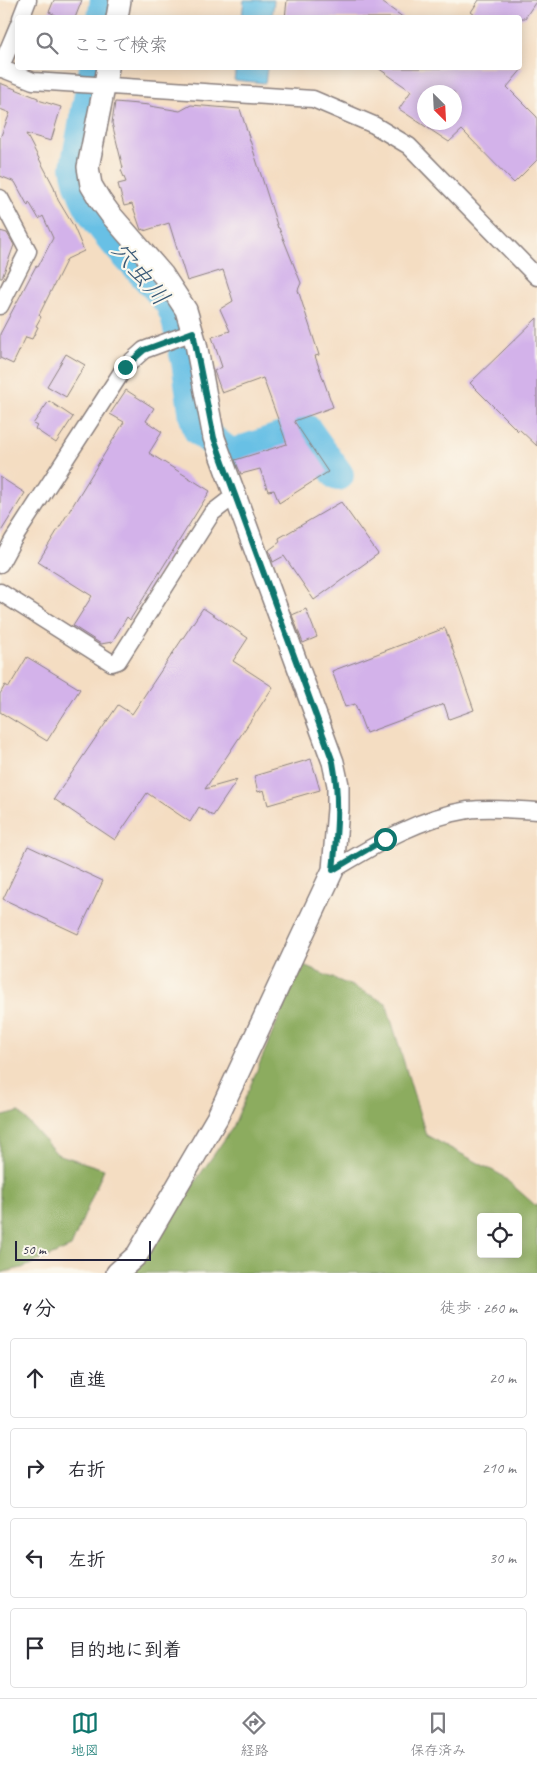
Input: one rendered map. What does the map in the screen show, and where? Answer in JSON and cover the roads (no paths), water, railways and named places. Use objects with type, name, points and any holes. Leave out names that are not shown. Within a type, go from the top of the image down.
[{"type":"street","points":[[22,15],[28,0]]},
{"type":"street","points":[[118,15],[120,0]]},
{"type":"street","points":[[15,33],[0,68],[33,81],[106,77],[313,99],[374,125],[409,146],[537,277]]},
{"type":"street","points":[[106,77],[88,167],[91,185],[110,215],[163,274],[186,310],[193,332],[214,438],[333,762],[338,785],[333,870],[217,1118],[137,1255],[117,1273]]},
{"type":"street","points":[[0,198],[28,251],[0,306]]},
{"type":"street","points":[[0,564],[125,367],[144,350],[193,332]]},
{"type":"street","points":[[0,592],[112,662],[118,661],[212,513],[234,496]]},
{"type":"street","points":[[333,870],[385,839],[427,820],[469,810],[537,811]]},
{"type":"water","points":[[244,0],[274,0],[272,15],[242,15]]},
{"type":"water","points":[[236,70],[267,70],[265,83],[234,80]]},
{"type":"waterway","name":"穴虫川","points":[[104,15],[106,0]]},
{"type":"waterway","name":"穴虫川","points":[[95,70],[76,167],[81,187],[90,206],[114,241],[171,304],[176,316],[187,362],[195,417],[199,430],[231,455],[306,430],[338,475]]}]
